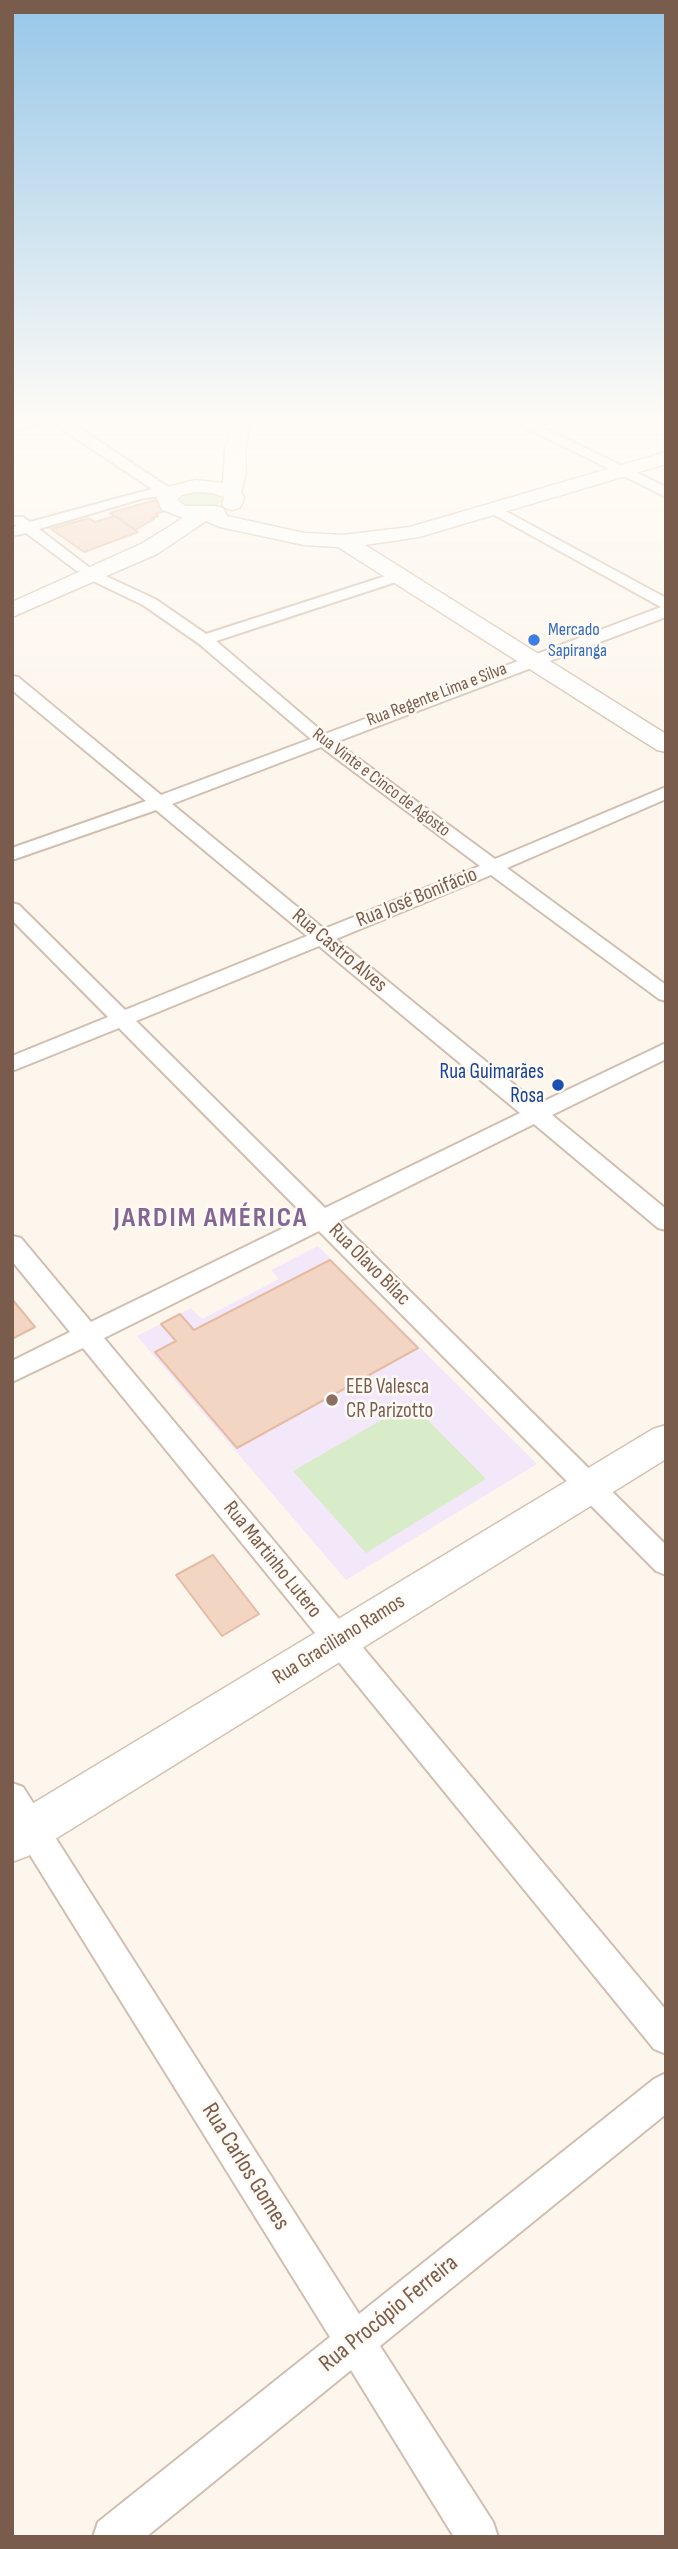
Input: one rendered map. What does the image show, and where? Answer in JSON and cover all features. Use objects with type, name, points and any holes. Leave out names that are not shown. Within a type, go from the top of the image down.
[{"type":"street","name":"Rua Vinte e Cinco de Agosto","points":[[41,537],[88,572],[149,602],[204,640],[321,739],[666,995]]},
{"type":"street","points":[[12,610],[88,572],[147,537]]},
{"type":"street","points":[[12,598],[149,549],[168,537]]},
{"type":"street","points":[[294,537],[343,541],[378,537]]},
{"type":"street","points":[[545,537],[666,604]]},
{"type":"street","points":[[343,541],[666,745]]},
{"type":"street","points":[[204,640],[400,576]]},
{"type":"street","name":"Rua Regente Lima e Silva","points":[[12,854],[160,802],[666,611]]},
{"type":"street","name":"Rua Castro Alves","points":[[12,681],[666,1222]]},
{"type":"street","name":"Rua José Bonifácio","points":[[12,1064],[494,867],[666,792]]},
{"type":"street","name":"Rua Olavo Bilac","points":[[12,909],[666,1563]]},
{"type":"street","points":[[12,1372],[666,1050]]},
{"type":"street","name":"Rua Martinho Lutero","points":[[12,1244],[666,2037]]},
{"type":"street","name":"Rua Graciliano Ramos","points":[[19,1822],[339,1640],[666,1440]]},
{"type":"street","name":"Rua Carlos Gomes","points":[[19,1822],[478,2537]]},
{"type":"street","name":"Rua Procópio Ferreira","points":[[113,2537],[666,2091]]},
{"type":"shaded area","name":"EEB Valesca CR Parizotto","points":[[318,1246],[537,1464],[346,1580],[137,1336],[191,1308],[202,1319],[279,1279],[271,1270]]},
{"type":"green space","points":[[411,1403],[486,1479],[366,1553],[293,1471]]},
{"type":"building","points":[[62,537],[125,537],[84,552]]},
{"type":"building","points":[[330,1260],[418,1348],[237,1448],[155,1352],[176,1341],[161,1324],[180,1314],[194,1330]]},
{"type":"building","points":[[12,1299],[35,1327],[12,1339]]},
{"type":"building","points":[[213,1555],[259,1614],[222,1636],[176,1575]]},
{"type":"place","name":"Mercado Sapiranga","points":[[534,640]]},
{"type":"place","name":"Rua Guimarães Rosa","points":[[558,1085]]},
{"type":"place","name":"EEB Valesca CR Parizotto","points":[[332,1400]]},
{"type":"district","name":"JARDIM AMÉRICA","points":[[211,1219]]}]
